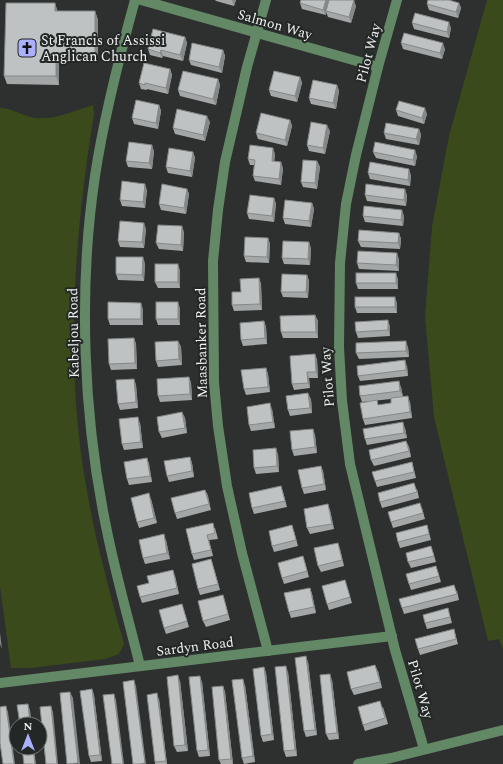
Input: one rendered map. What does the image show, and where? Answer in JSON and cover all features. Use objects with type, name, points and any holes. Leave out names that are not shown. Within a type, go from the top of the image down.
[{"type":"street","name":"Kabeljou Road","points":[[135,0],[123,41],[108,106],[95,177],[88,243],[85,318],[88,393],[97,472],[107,530],[140,666]]},
{"type":"street","name":"Salmon Way","points":[[141,0],[378,67]]},
{"type":"street","points":[[256,33],[266,0]]},
{"type":"street","name":"Pilot Way","points":[[397,0],[378,67],[356,155],[346,204],[340,263],[339,346],[342,401],[350,464],[392,636],[424,749]]},
{"type":"street","name":"Maasbanker Road","points":[[256,33],[225,162],[218,210],[213,261],[214,382],[218,426],[227,486],[242,553],[268,651]]},
{"type":"street","name":"Sardyn Road","points":[[0,683],[392,636]]},
{"type":"street","points":[[358,764],[391,758],[503,730]]},
{"type":"green space","points":[[487,0],[503,0],[503,649],[499,639],[488,641],[434,417],[425,316],[432,227],[449,136]]},
{"type":"green space","points":[[93,105],[94,114],[81,208],[74,302],[76,397],[80,444],[87,491],[104,568],[124,644],[119,654],[105,659],[30,668],[11,668],[0,586],[0,108],[11,110],[30,117],[46,118],[62,115]]},
{"type":"building","points":[[301,0],[326,0],[323,10],[300,3]]},
{"type":"building","points":[[329,0],[354,0],[349,17],[326,11]]},
{"type":"building","points":[[428,0],[449,0],[459,3],[456,12],[427,4]]},
{"type":"building","points":[[6,3],[55,3],[55,11],[95,11],[95,53],[56,53],[56,76],[4,76]]},
{"type":"building","points":[[415,13],[449,22],[447,32],[412,23]]},
{"type":"building","points":[[153,29],[185,37],[180,55],[161,50],[160,53],[148,49]]},
{"type":"building","points":[[404,33],[443,43],[440,53],[401,43]]},
{"type":"building","points":[[192,43],[223,50],[219,67],[189,60]]},
{"type":"building","points":[[144,63],[170,69],[166,88],[139,83]]},
{"type":"building","points":[[183,71],[218,79],[213,99],[178,90]]},
{"type":"building","points":[[274,71],[300,77],[295,96],[269,90]]},
{"type":"building","points":[[313,80],[337,85],[333,103],[309,98]]},
{"type":"building","points":[[136,100],[159,105],[156,123],[132,118]]},
{"type":"building","points":[[399,101],[425,108],[422,118],[396,110]]},
{"type":"building","points":[[177,109],[207,116],[203,135],[173,128]]},
{"type":"building","points":[[261,113],[290,120],[285,140],[256,133]]},
{"type":"building","points":[[311,122],[327,125],[323,148],[307,145]]},
{"type":"building","points":[[386,123],[419,129],[416,139],[384,133]]},
{"type":"building","points":[[129,142],[152,145],[149,163],[126,161]]},
{"type":"building","points":[[375,142],[415,150],[413,160],[373,152]]},
{"type":"building","points":[[250,145],[273,148],[272,161],[281,162],[279,179],[253,176],[255,160],[248,159]]},
{"type":"building","points":[[169,148],[193,152],[190,171],[166,167]]},
{"type":"building","points":[[303,160],[317,161],[315,183],[301,182]]},
{"type":"building","points":[[370,162],[409,169],[408,180],[368,173]]},
{"type":"building","points":[[122,181],[145,184],[143,202],[120,200]]},
{"type":"building","points":[[162,184],[187,189],[184,208],[159,204]]},
{"type":"building","points":[[366,184],[405,189],[404,200],[365,195]]},
{"type":"building","points":[[250,195],[274,198],[272,216],[247,213]]},
{"type":"building","points":[[285,200],[312,203],[309,221],[283,218]]},
{"type":"building","points":[[364,206],[402,210],[401,220],[363,216]]},
{"type":"building","points":[[120,221],[144,223],[142,242],[118,241]]},
{"type":"building","points":[[158,225],[182,226],[181,245],[156,243]]},
{"type":"building","points":[[359,230],[399,233],[398,243],[358,241]]},
{"type":"building","points":[[245,237],[268,238],[267,257],[244,256]]},
{"type":"building","points":[[283,241],[309,242],[308,259],[282,258]]},
{"type":"building","points":[[358,251],[397,253],[396,265],[357,263]]},
{"type":"building","points":[[116,257],[143,257],[142,275],[116,274]]},
{"type":"building","points":[[155,264],[178,264],[178,282],[155,282]]},
{"type":"building","points":[[356,273],[396,273],[396,283],[356,283]]},
{"type":"building","points":[[282,274],[307,275],[306,292],[281,292]]},
{"type":"building","points":[[259,278],[260,304],[232,305],[232,292],[241,292],[240,279]]},
{"type":"building","points":[[355,297],[395,297],[395,307],[355,307]]},
{"type":"building","points":[[108,302],[141,303],[141,319],[108,319]]},
{"type":"building","points":[[156,302],[178,302],[178,319],[156,319]]},
{"type":"building","points":[[315,315],[316,332],[281,332],[280,316]]},
{"type":"building","points":[[388,320],[388,330],[356,332],[355,322]]},
{"type":"building","points":[[264,321],[265,338],[241,340],[240,323]]},
{"type":"building","points":[[134,338],[135,363],[109,364],[108,339]]},
{"type":"building","points":[[178,341],[179,359],[156,361],[155,342]]},
{"type":"building","points":[[406,341],[406,351],[356,353],[356,343]]},
{"type":"building","points":[[315,354],[316,372],[307,372],[308,383],[292,384],[290,356]]},
{"type":"building","points":[[405,360],[406,370],[358,376],[357,366]]},
{"type":"building","points":[[266,368],[268,387],[244,389],[241,370]]},
{"type":"building","points":[[189,377],[190,394],[158,396],[157,379]]},
{"type":"building","points":[[134,379],[136,402],[118,404],[116,380]]},
{"type":"building","points":[[399,381],[400,391],[360,396],[359,386]]},
{"type":"building","points":[[308,393],[310,408],[288,410],[286,396]]},
{"type":"building","points":[[408,396],[410,412],[363,419],[360,403],[377,400],[378,405],[391,403],[391,398]]},
{"type":"building","points":[[270,403],[273,422],[249,425],[247,407]]},
{"type":"building","points":[[182,412],[185,428],[159,432],[157,417]]},
{"type":"building","points":[[138,417],[141,442],[122,444],[119,419]]},
{"type":"building","points":[[403,422],[404,433],[365,439],[363,429]]},
{"type":"building","points":[[313,429],[315,447],[292,450],[290,431]]},
{"type":"building","points":[[406,441],[409,451],[371,460],[369,450]]},
{"type":"building","points":[[276,448],[277,466],[254,468],[253,450]]},
{"type":"building","points":[[190,457],[192,471],[167,476],[164,461]]},
{"type":"building","points":[[147,458],[150,476],[127,479],[124,462]]},
{"type":"building","points":[[412,462],[414,472],[375,481],[372,472]]},
{"type":"building","points":[[321,466],[324,484],[302,488],[298,470]]},
{"type":"building","points":[[414,483],[417,492],[380,502],[378,493]]},
{"type":"building","points":[[281,486],[285,501],[252,508],[249,493]]},
{"type":"building","points":[[205,490],[209,504],[175,513],[171,498]]},
{"type":"building","points":[[149,493],[154,518],[137,522],[131,498]]},
{"type":"building","points":[[420,503],[423,513],[391,522],[388,512]]},
{"type":"building","points":[[328,504],[332,524],[307,528],[304,509]]},
{"type":"building","points":[[213,523],[215,533],[207,535],[211,550],[192,554],[186,529]]},
{"type":"building","points":[[292,525],[296,540],[272,546],[269,531]]},
{"type":"building","points":[[427,525],[429,534],[398,542],[396,533]]},
{"type":"building","points":[[164,534],[167,553],[143,558],[139,540]]},
{"type":"building","points":[[338,543],[342,560],[318,566],[314,548]]},
{"type":"building","points":[[431,546],[434,556],[408,562],[406,553]]},
{"type":"building","points":[[303,556],[307,571],[282,578],[278,563]]},
{"type":"building","points":[[211,559],[218,584],[198,589],[192,564]]},
{"type":"building","points":[[436,566],[439,576],[409,584],[406,574]]},
{"type":"building","points":[[173,570],[177,588],[140,597],[137,586],[149,583],[147,576]]},
{"type":"building","points":[[345,580],[350,597],[327,604],[322,586]]},
{"type":"building","points":[[454,585],[457,594],[402,608],[399,599]]},
{"type":"building","points":[[310,588],[314,607],[289,612],[284,593]]},
{"type":"building","points":[[223,595],[228,614],[203,621],[198,601]]},
{"type":"building","points":[[182,604],[187,621],[164,628],[159,610]]},
{"type":"building","points":[[448,608],[450,617],[425,623],[423,615]]},
{"type":"building","points":[[454,629],[456,639],[418,649],[415,639]]},
{"type":"building","points":[[306,656],[315,730],[304,731],[295,658]]},
{"type":"building","points":[[375,665],[380,682],[351,689],[347,672]]},
{"type":"building","points":[[286,666],[295,750],[284,751],[275,667]]},
{"type":"building","points":[[264,667],[272,734],[261,736],[253,669]]},
{"type":"building","points":[[330,674],[337,733],[326,734],[320,675]]},
{"type":"building","points":[[178,675],[185,745],[174,746],[167,677]]},
{"type":"building","points":[[200,676],[208,750],[197,751],[189,677]]},
{"type":"building","points":[[243,679],[253,756],[242,758],[232,680]]},
{"type":"building","points":[[134,680],[145,763],[140,764],[133,764],[123,682]]},
{"type":"building","points":[[223,686],[231,759],[219,760],[212,687]]},
{"type":"building","points":[[92,689],[100,755],[89,756],[80,691]]},
{"type":"building","points":[[70,692],[78,763],[67,764],[60,693]]},
{"type":"building","points":[[157,693],[166,761],[155,762],[147,695]]},
{"type":"building","points":[[114,694],[123,764],[112,764],[103,695]]},
{"type":"building","points":[[380,701],[385,718],[363,725],[358,707]]},
{"type":"building","points":[[28,704],[29,716],[19,716],[17,705]]},
{"type":"building","points":[[6,706],[8,720],[8,756],[13,756],[14,764],[3,764],[0,743],[0,707]]},
{"type":"building","points":[[51,706],[57,764],[46,764],[45,756],[48,756],[48,716],[41,716],[40,707]]},
{"type":"building","points":[[23,756],[34,756],[35,764],[24,764]]},
{"type":"place","name":"St Francis of Assissi Anglican Church","points":[[27,48]]}]
